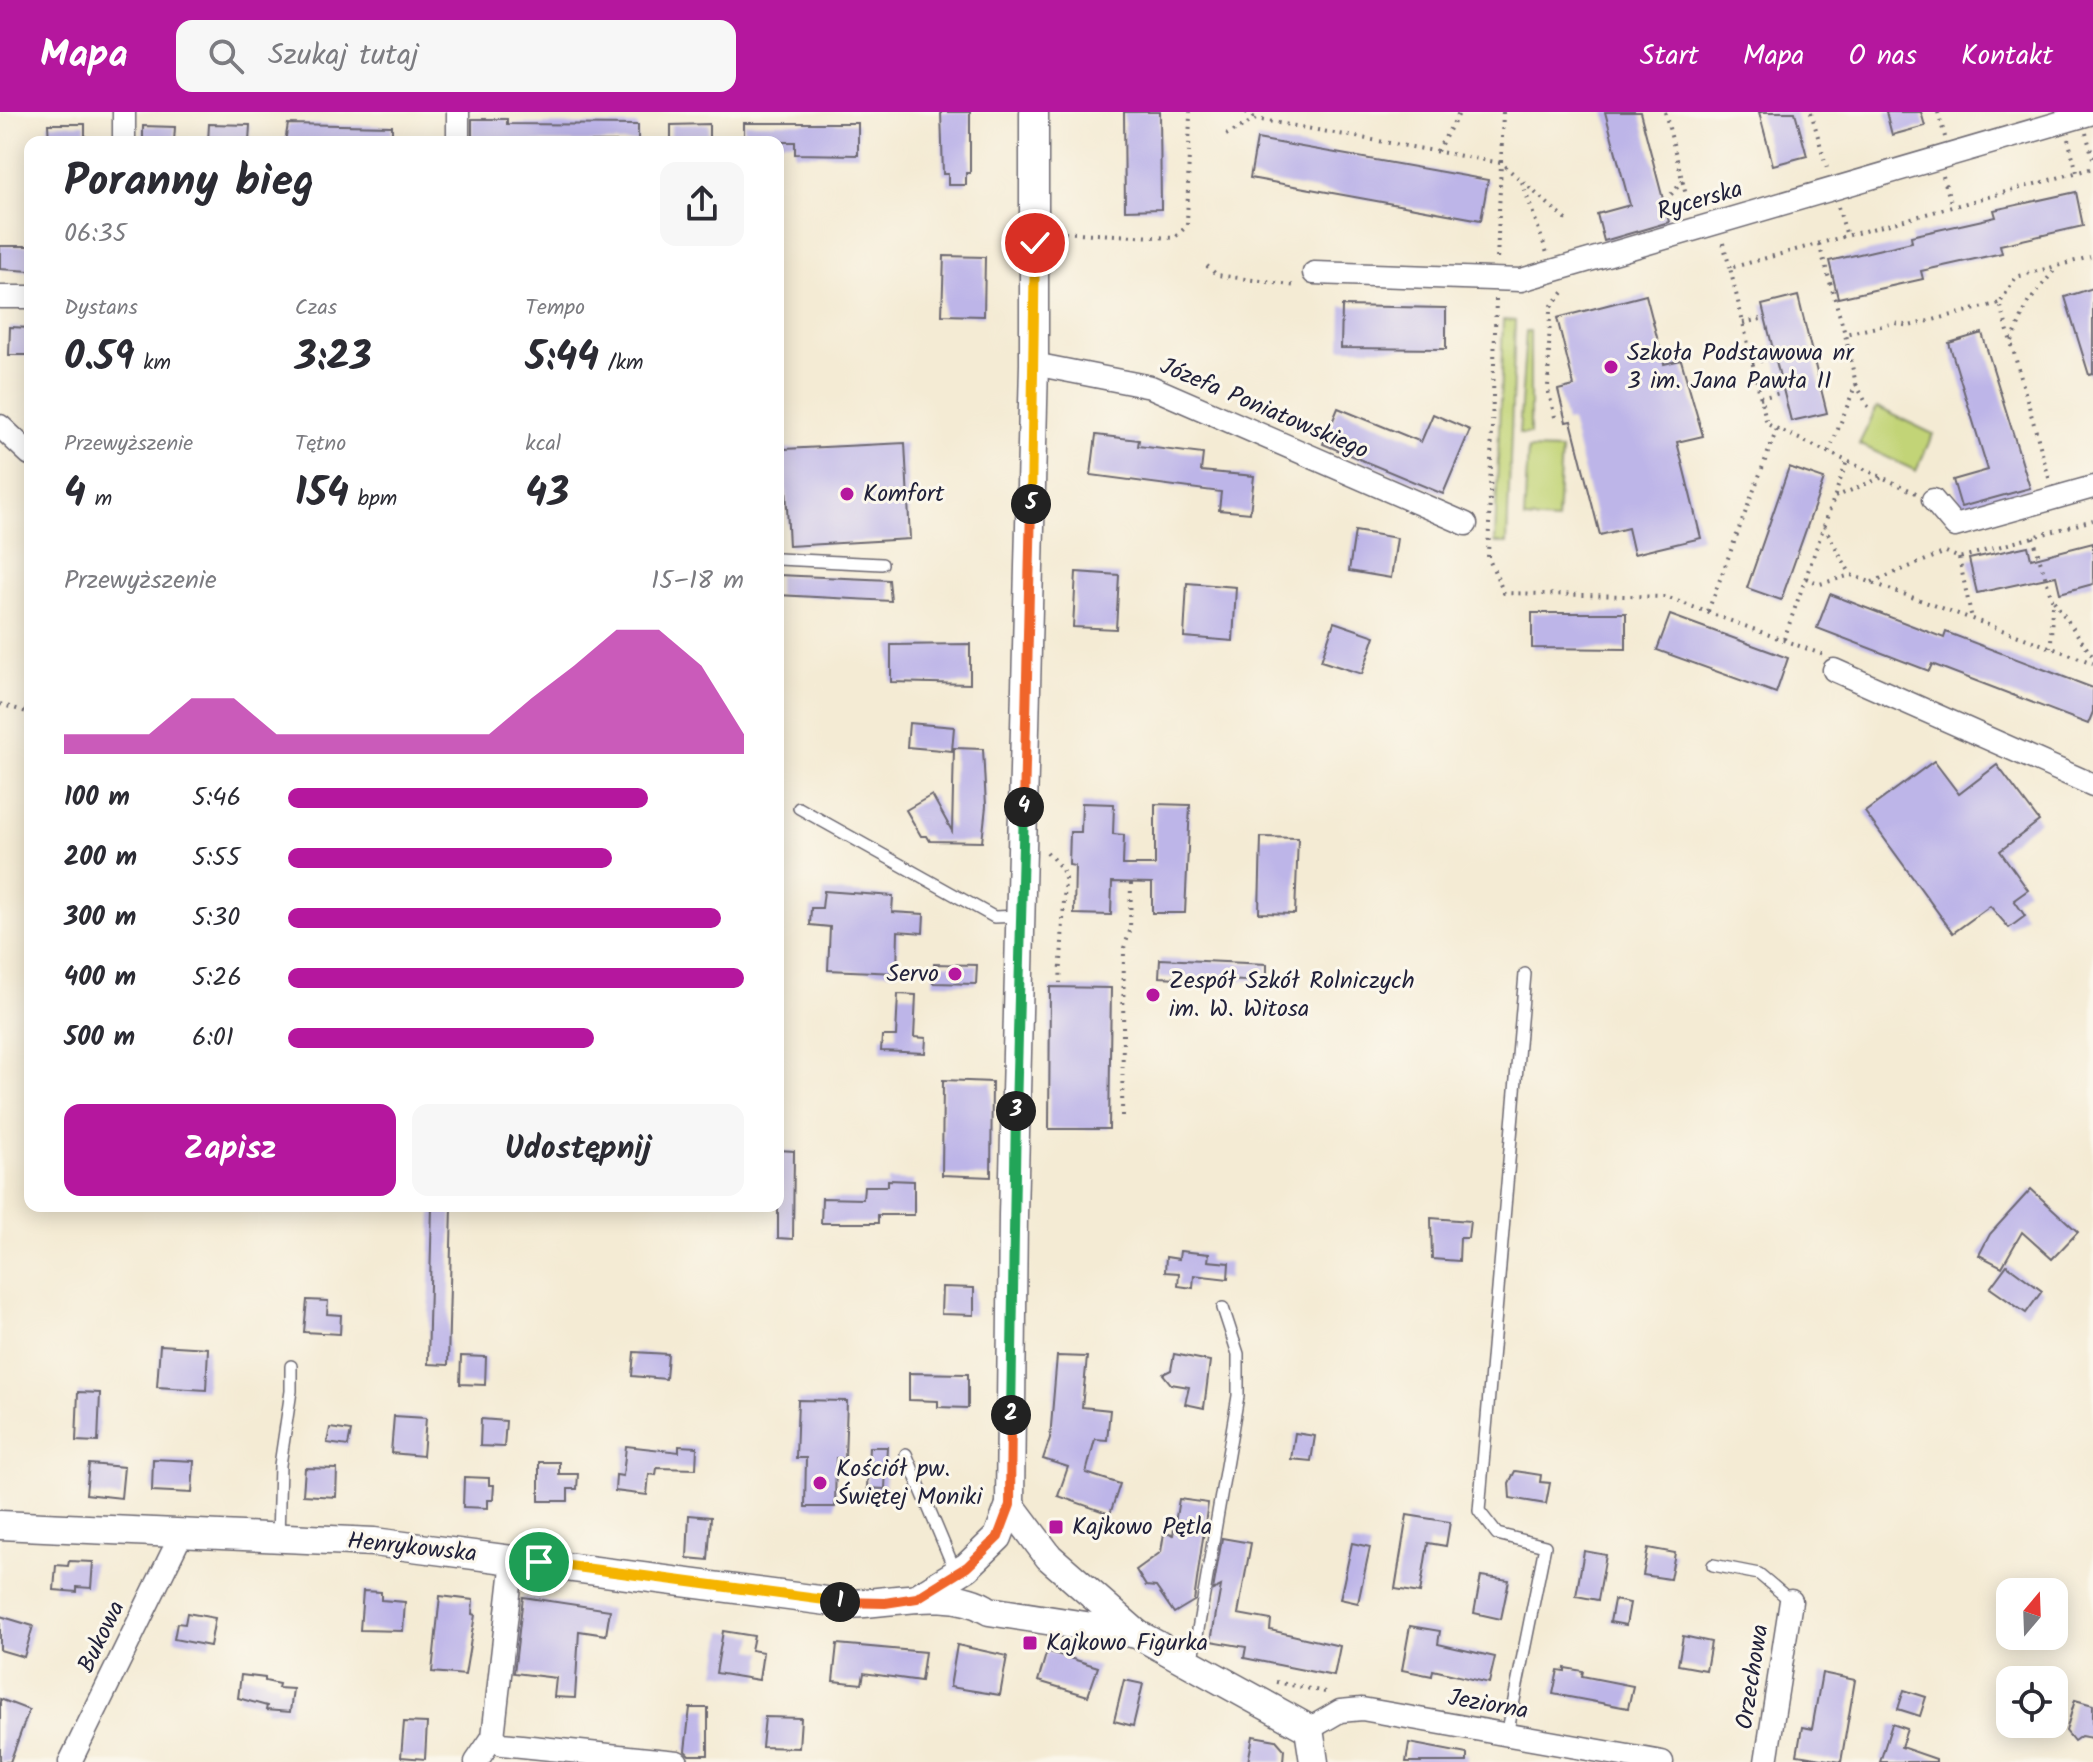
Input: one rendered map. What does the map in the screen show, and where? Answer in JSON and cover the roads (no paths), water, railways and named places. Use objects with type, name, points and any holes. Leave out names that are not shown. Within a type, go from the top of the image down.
[{"type":"street","points":[[124,112],[124,136]]},
{"type":"street","points":[[458,112],[458,136]]},
{"type":"street","name":"Henrykowska","points":[[917,1598],[962,1570],[998,1537],[1010,1505],[1013,1215],[1034,364],[1034,112]]},
{"type":"street","name":"Rycerska","points":[[1307,280],[1521,280],[2093,113]]},
{"type":"street","points":[[0,297],[24,297]]},
{"type":"street","name":"Józefa Poniatowskiego","points":[[1034,364],[1151,387],[1466,524]]},
{"type":"street","points":[[0,426],[24,448]]},
{"type":"street","points":[[1933,500],[1955,526],[2093,487]]},
{"type":"street","points":[[1830,663],[2093,785]]},
{"type":"street","points":[[1010,1505],[1049,1557],[1096,1594],[1137,1634],[1309,1729],[1314,1762]]},
{"type":"street","name":"Henrykowska","points":[[0,1525],[374,1542],[850,1604],[917,1598],[974,1601],[989,1611],[1137,1634]]},
{"type":"street","name":"Bukowa","points":[[70,1762],[181,1535]]},
{"type":"street","points":[[998,1537],[1049,1557]]},
{"type":"street","points":[[476,1762],[493,1737],[513,1559]]},
{"type":"street","points":[[962,1570],[974,1601]]},
{"type":"street","points":[[1075,1626],[1096,1594]]},
{"type":"street","name":"Orzechowa","points":[[1766,1762],[1791,1601]]},
{"type":"street","name":"Jeziorna","points":[[1309,1729],[1340,1711],[1362,1709],[1662,1762]]},
{"type":"street","points":[[493,1737],[502,1744],[677,1762]]},
{"type":"lane","points":[[784,559],[882,564]]},
{"type":"lane","points":[[799,808],[994,917],[1020,916]]},
{"type":"lane","points":[[1507,1735],[1545,1546],[1497,1534],[1479,1511],[1503,1264],[1525,974]]},
{"type":"lane","points":[[1188,1664],[1194,1653],[1238,1396],[1238,1354],[1223,1308]]},
{"type":"lane","points":[[278,1538],[280,1465],[291,1366]]},
{"type":"lane","points":[[906,1454],[962,1570]]},
{"type":"lane","points":[[1713,1565],[1759,1574],[1791,1601]]},
{"type":"place","name":"Szkoła Podstawowa nr 3 im. Jana Pawła II","points":[[1611,367]]},
{"type":"place","name":"Komfort","points":[[847,494]]},
{"type":"place","name":"Servo","points":[[955,974]]},
{"type":"place","name":"Zespół Szkół Rolniczych im. W. Witosa","points":[[1153,995]]},
{"type":"place","name":"Kościół pw. Świętej Moniki","points":[[820,1483]]},
{"type":"place","name":"Kajkowo Pętla","points":[[1056,1527]]},
{"type":"place","name":"Kajkowo Figurka","points":[[1030,1643]]}]
